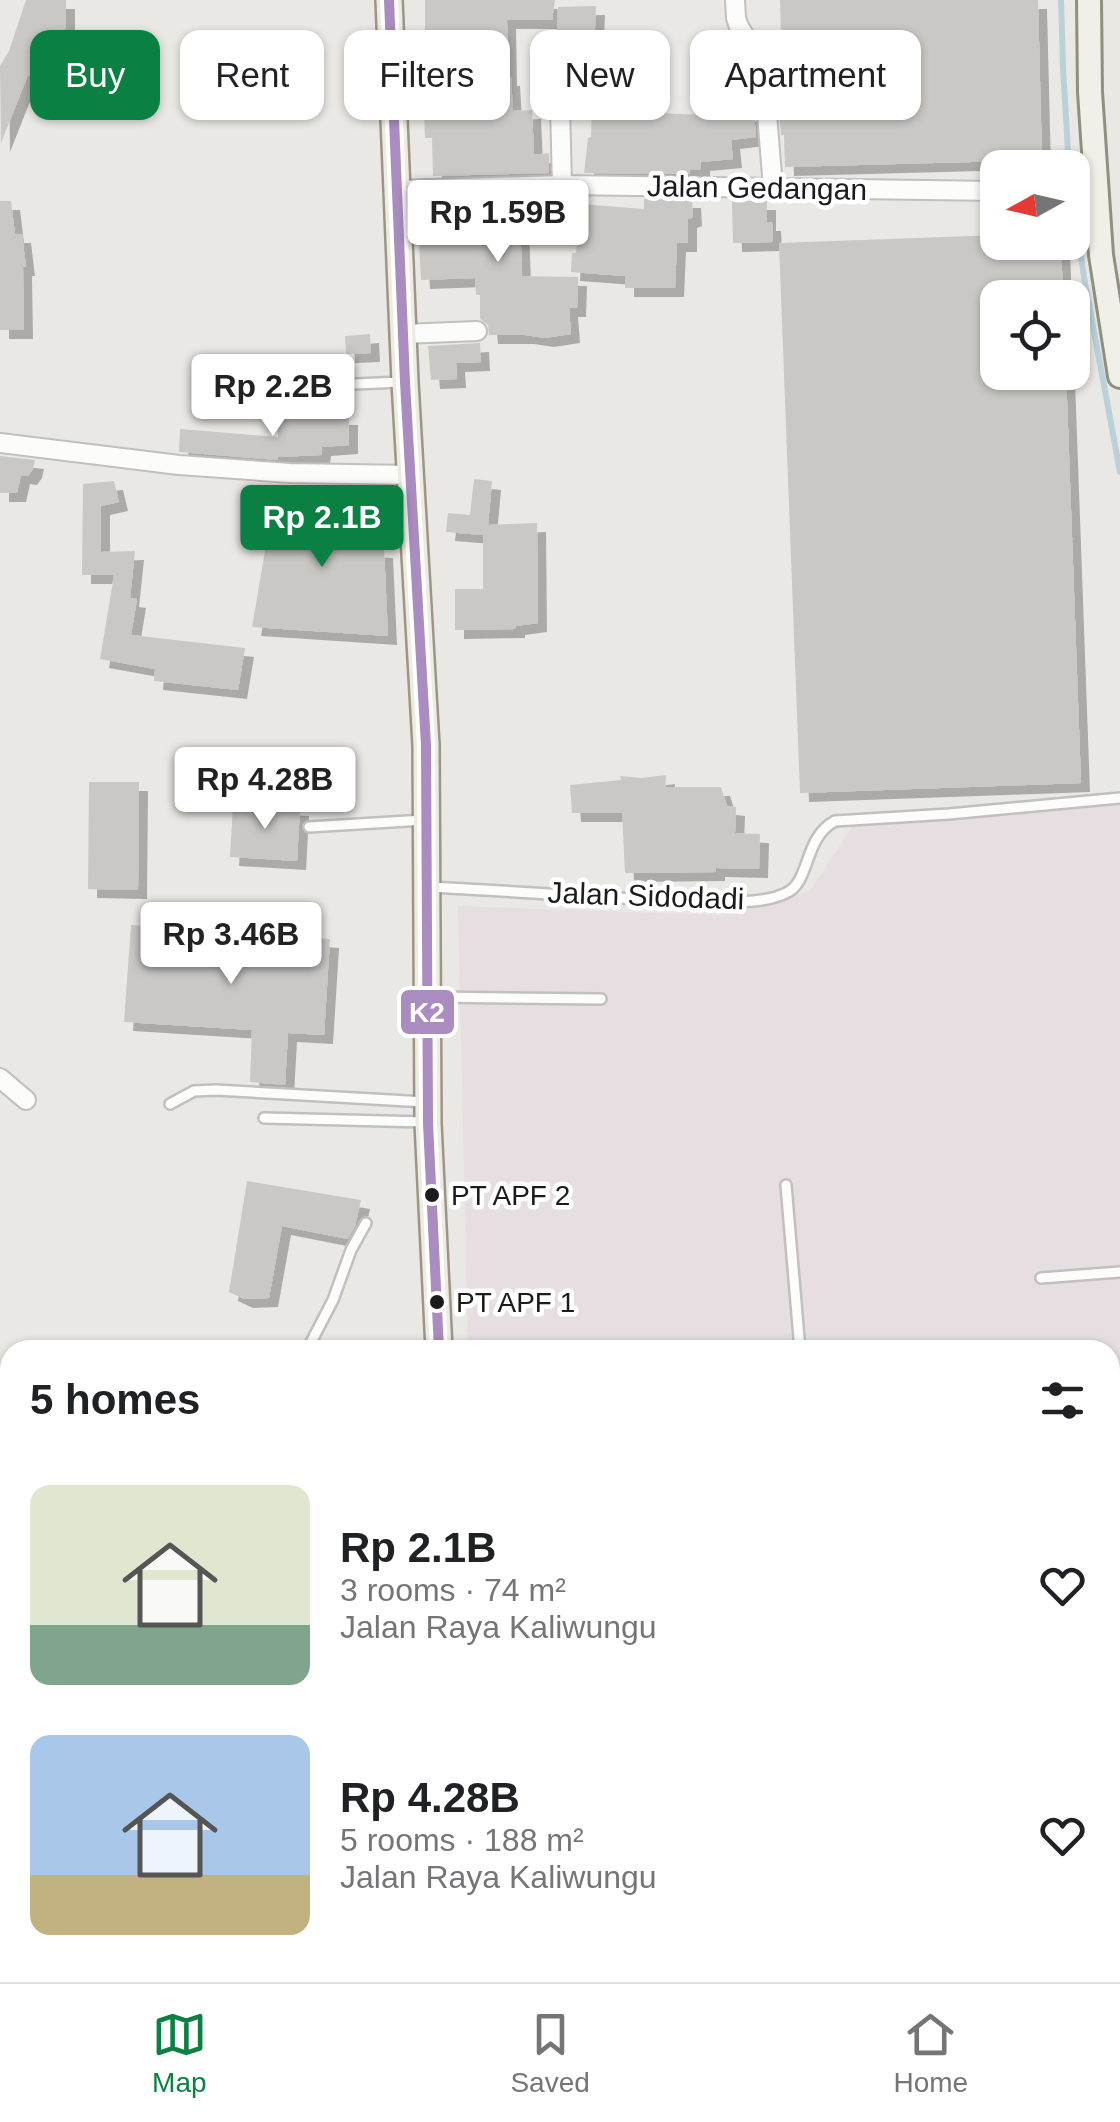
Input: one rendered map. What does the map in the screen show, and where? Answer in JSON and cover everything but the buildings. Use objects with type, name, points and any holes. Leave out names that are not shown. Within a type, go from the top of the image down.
[{"type":"main road","points":[[389,0],[425,726],[428,1112],[439,1340]]},
{"type":"street","points":[[734,0],[739,27],[763,64],[772,188]]},
{"type":"street","points":[[1086,150],[1089,0]]},
{"type":"street","points":[[560,120],[562,185]]},
{"type":"street","name":"Jalan Gedangan","points":[[397,190],[562,185],[980,191]]},
{"type":"street","points":[[1090,211],[1114,303],[1120,376]]},
{"type":"street","points":[[403,334],[478,331]]},
{"type":"street","points":[[0,443],[197,466],[290,473],[410,475]]},
{"type":"street","points":[[0,1078],[26,1100]]},
{"type":"lane","points":[[216,390],[405,382]]},
{"type":"lane","name":"Jalan Sidodadi","points":[[428,886],[642,900],[763,900],[790,892],[796,886],[817,836],[823,827],[835,821],[1120,798]]},
{"type":"lane","points":[[309,827],[427,820]]},
{"type":"lane","points":[[428,997],[600,999]]},
{"type":"lane","points":[[170,1104],[194,1091],[216,1090],[428,1112]]},
{"type":"lane","points":[[264,1118],[428,1112]]},
{"type":"lane","points":[[786,1185],[799,1340]]},
{"type":"lane","points":[[312,1340],[366,1223]]},
{"type":"lane","points":[[1041,1278],[1120,1272]]},
{"type":"shaded area","points":[[1120,802],[1120,1340],[468,1340],[458,906],[720,915],[810,891],[853,826]]},
{"type":"waterway","points":[[1061,0],[1068,150]]},
{"type":"waterway","points":[[1081,260],[1120,472]]},
{"type":"transit line","name":"K2","points":[[389,0],[426,745],[428,1123],[439,1340]]},
{"type":"place","name":"PT APF 2","points":[[432,1195]]},
{"type":"place","name":"PT APF 1","points":[[437,1302]]}]
